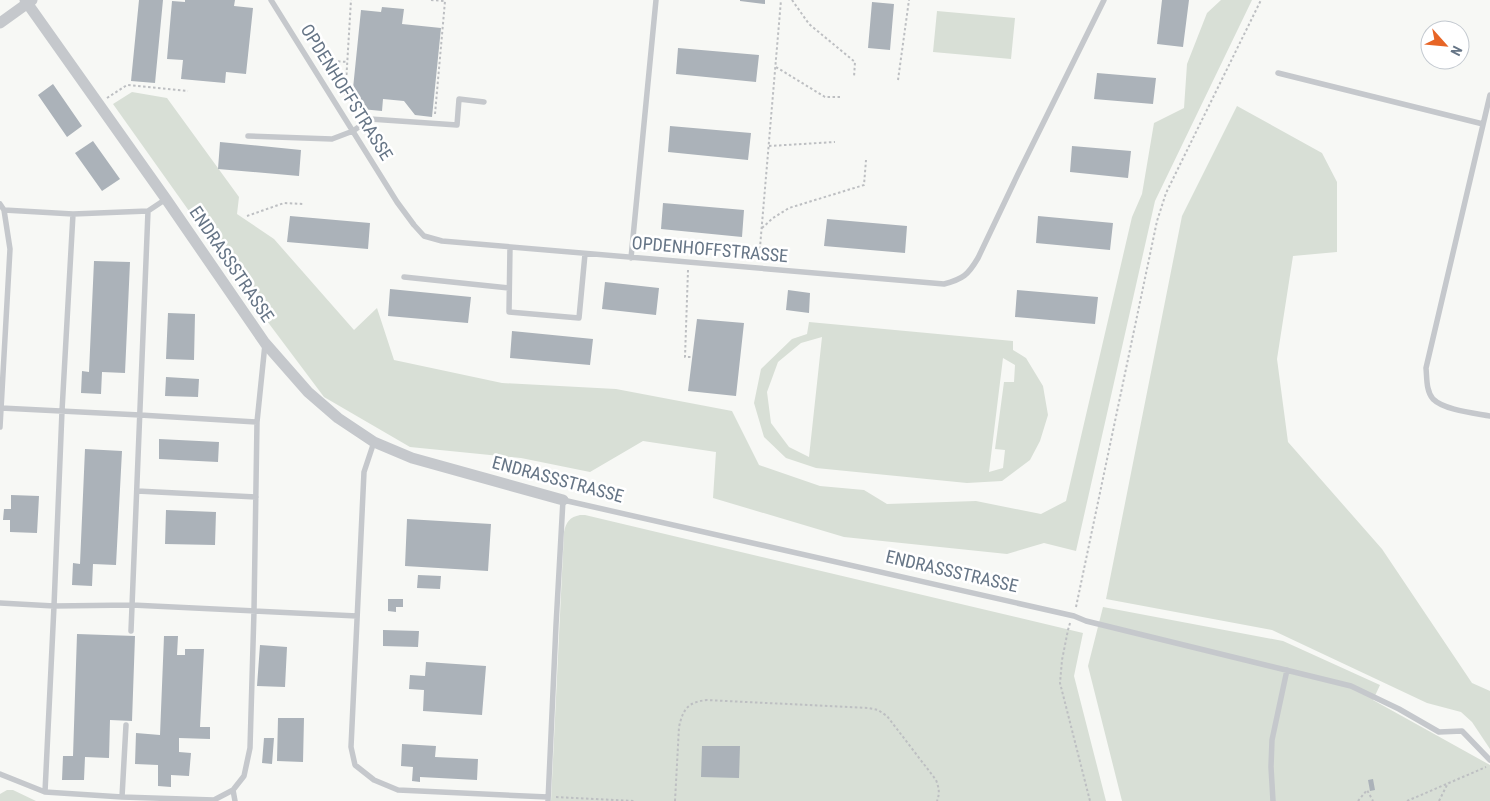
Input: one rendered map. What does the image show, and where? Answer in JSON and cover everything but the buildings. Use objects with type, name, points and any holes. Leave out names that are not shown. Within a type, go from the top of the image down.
[{"type":"street","points":[[0,23],[28,1]]},
{"type":"street","name":"ENDRASSSTRASSE","points":[[28,1],[265,343],[308,392],[338,418],[374,442],[412,458],[563,500]]},
{"type":"lane","name":"OPDENHOFFSTRASSE","points":[[272,0],[397,202],[424,236],[442,241],[510,248],[944,284],[959,280],[970,272],[978,258],[1104,0]]},
{"type":"lane","points":[[631,258],[656,0]]},
{"type":"lane","points":[[1278,73],[1483,124]]},
{"type":"lane","points":[[1490,95],[1426,368],[1427,386],[1432,398],[1446,407],[1490,416]]},
{"type":"lane","points":[[248,136],[332,139],[353,131],[370,119],[457,125],[459,99],[484,102]]},
{"type":"lane","points":[[0,427],[10,249],[2,207],[73,214],[148,211],[166,199]]},
{"type":"lane","points":[[131,631],[148,211]]},
{"type":"lane","points":[[45,792],[73,214]]},
{"type":"lane","points":[[510,248],[509,312],[579,318],[585,254]]},
{"type":"lane","points":[[404,277],[510,288]]},
{"type":"lane","points":[[0,774],[45,792],[214,800],[233,790],[244,776],[250,748],[257,422],[265,343]]},
{"type":"lane","points":[[1,408],[257,422]]},
{"type":"lane","points":[[374,442],[364,472],[351,747],[356,765],[374,780],[398,790],[548,799],[563,500]]},
{"type":"lane","points":[[136,491],[256,497]]},
{"type":"lane","name":"ENDRASSSTRASSE","points":[[563,500],[1074,616],[1086,621],[1351,686],[1399,709],[1439,732],[1462,731],[1490,760]]},
{"type":"lane","points":[[0,603],[54,606],[132,605],[357,616]]},
{"type":"lane","points":[[1273,801],[1272,740],[1287,670]]},
{"type":"lane","points":[[122,797],[126,726]]},
{"type":"lane","points":[[233,790],[235,801]]},
{"type":"path","points":[[345,100],[351,0]]},
{"type":"path","points":[[431,0],[445,1],[434,124]]},
{"type":"path","points":[[758,268],[781,0]]},
{"type":"path","points":[[792,0],[810,24],[855,62],[854,77]]},
{"type":"path","points":[[898,80],[909,0]]},
{"type":"path","points":[[1090,801],[1060,683],[1060,668],[1064,648],[1068,630],[1074,616],[1152,240],[1161,207],[1166,193],[1261,0]]},
{"type":"path","points":[[312,64],[318,60],[348,62]]},
{"type":"path","points":[[776,67],[825,97],[840,97]]},
{"type":"path","points":[[98,103],[127,85],[188,91]]},
{"type":"path","points":[[769,146],[835,142]]},
{"type":"path","points":[[762,228],[789,208],[864,185],[866,160]]},
{"type":"path","points":[[247,216],[284,203],[304,204]]},
{"type":"path","points":[[688,262],[685,357],[693,357]]},
{"type":"path","points":[[675,801],[678,727],[681,715],[687,706],[696,701],[707,700],[878,710],[887,716],[936,780],[939,788],[937,801]]},
{"type":"path","points":[[1407,801],[1490,766]]},
{"type":"path","points":[[1440,801],[1448,783]]},
{"type":"path","points":[[1358,801],[1367,790],[1373,801]]},
{"type":"path","points":[[548,799],[635,801]]},
{"type":"shaded area","points":[[1221,0],[1252,0],[1155,201],[1076,551],[1044,543],[1007,554],[844,537],[713,498],[716,452],[643,441],[590,472],[521,458],[410,447],[324,397],[270,325],[113,104],[132,92],[167,98],[239,197],[237,214],[274,239],[354,330],[377,308],[394,360],[502,383],[616,389],[732,411],[759,465],[820,486],[864,490],[887,504],[976,501],[1041,514],[1066,501],[1132,217],[1142,194],[1154,123],[1184,108],[1187,64],[1207,13]]},
{"type":"shaded area","points":[[937,11],[1015,18],[1011,59],[933,52]]},
{"type":"shaded area","points":[[1237,106],[1322,153],[1337,182],[1337,252],[1293,256],[1277,359],[1288,442],[1382,549],[1472,683],[1490,691],[1490,749],[1472,722],[1461,712],[1427,703],[1272,630],[1106,599],[1182,216]]},
{"type":"shaded area","points":[[809,322],[1013,341],[1013,350],[1026,358],[1043,386],[1048,415],[1040,441],[1030,460],[1002,481],[967,483],[816,468],[786,458],[764,437],[754,403],[761,369],[792,339],[807,334]],"holes":[[[822,337],[809,457],[789,447],[771,423],[767,392],[778,362],[801,343]],[[1003,358],[1015,365],[1014,382],[1004,382],[995,449],[1005,450],[1003,468],[989,472]]]},
{"type":"shaded area","points":[[580,515],[1083,633],[1074,676],[1106,801],[551,801],[564,532],[569,520]]},
{"type":"shaded area","points":[[1103,607],[1283,641],[1380,685],[1373,700],[1490,765],[1490,801],[1122,801],[1088,666]]},
{"type":"shaded area","points":[[7,790],[13,790],[36,801],[0,801],[0,794]]}]
